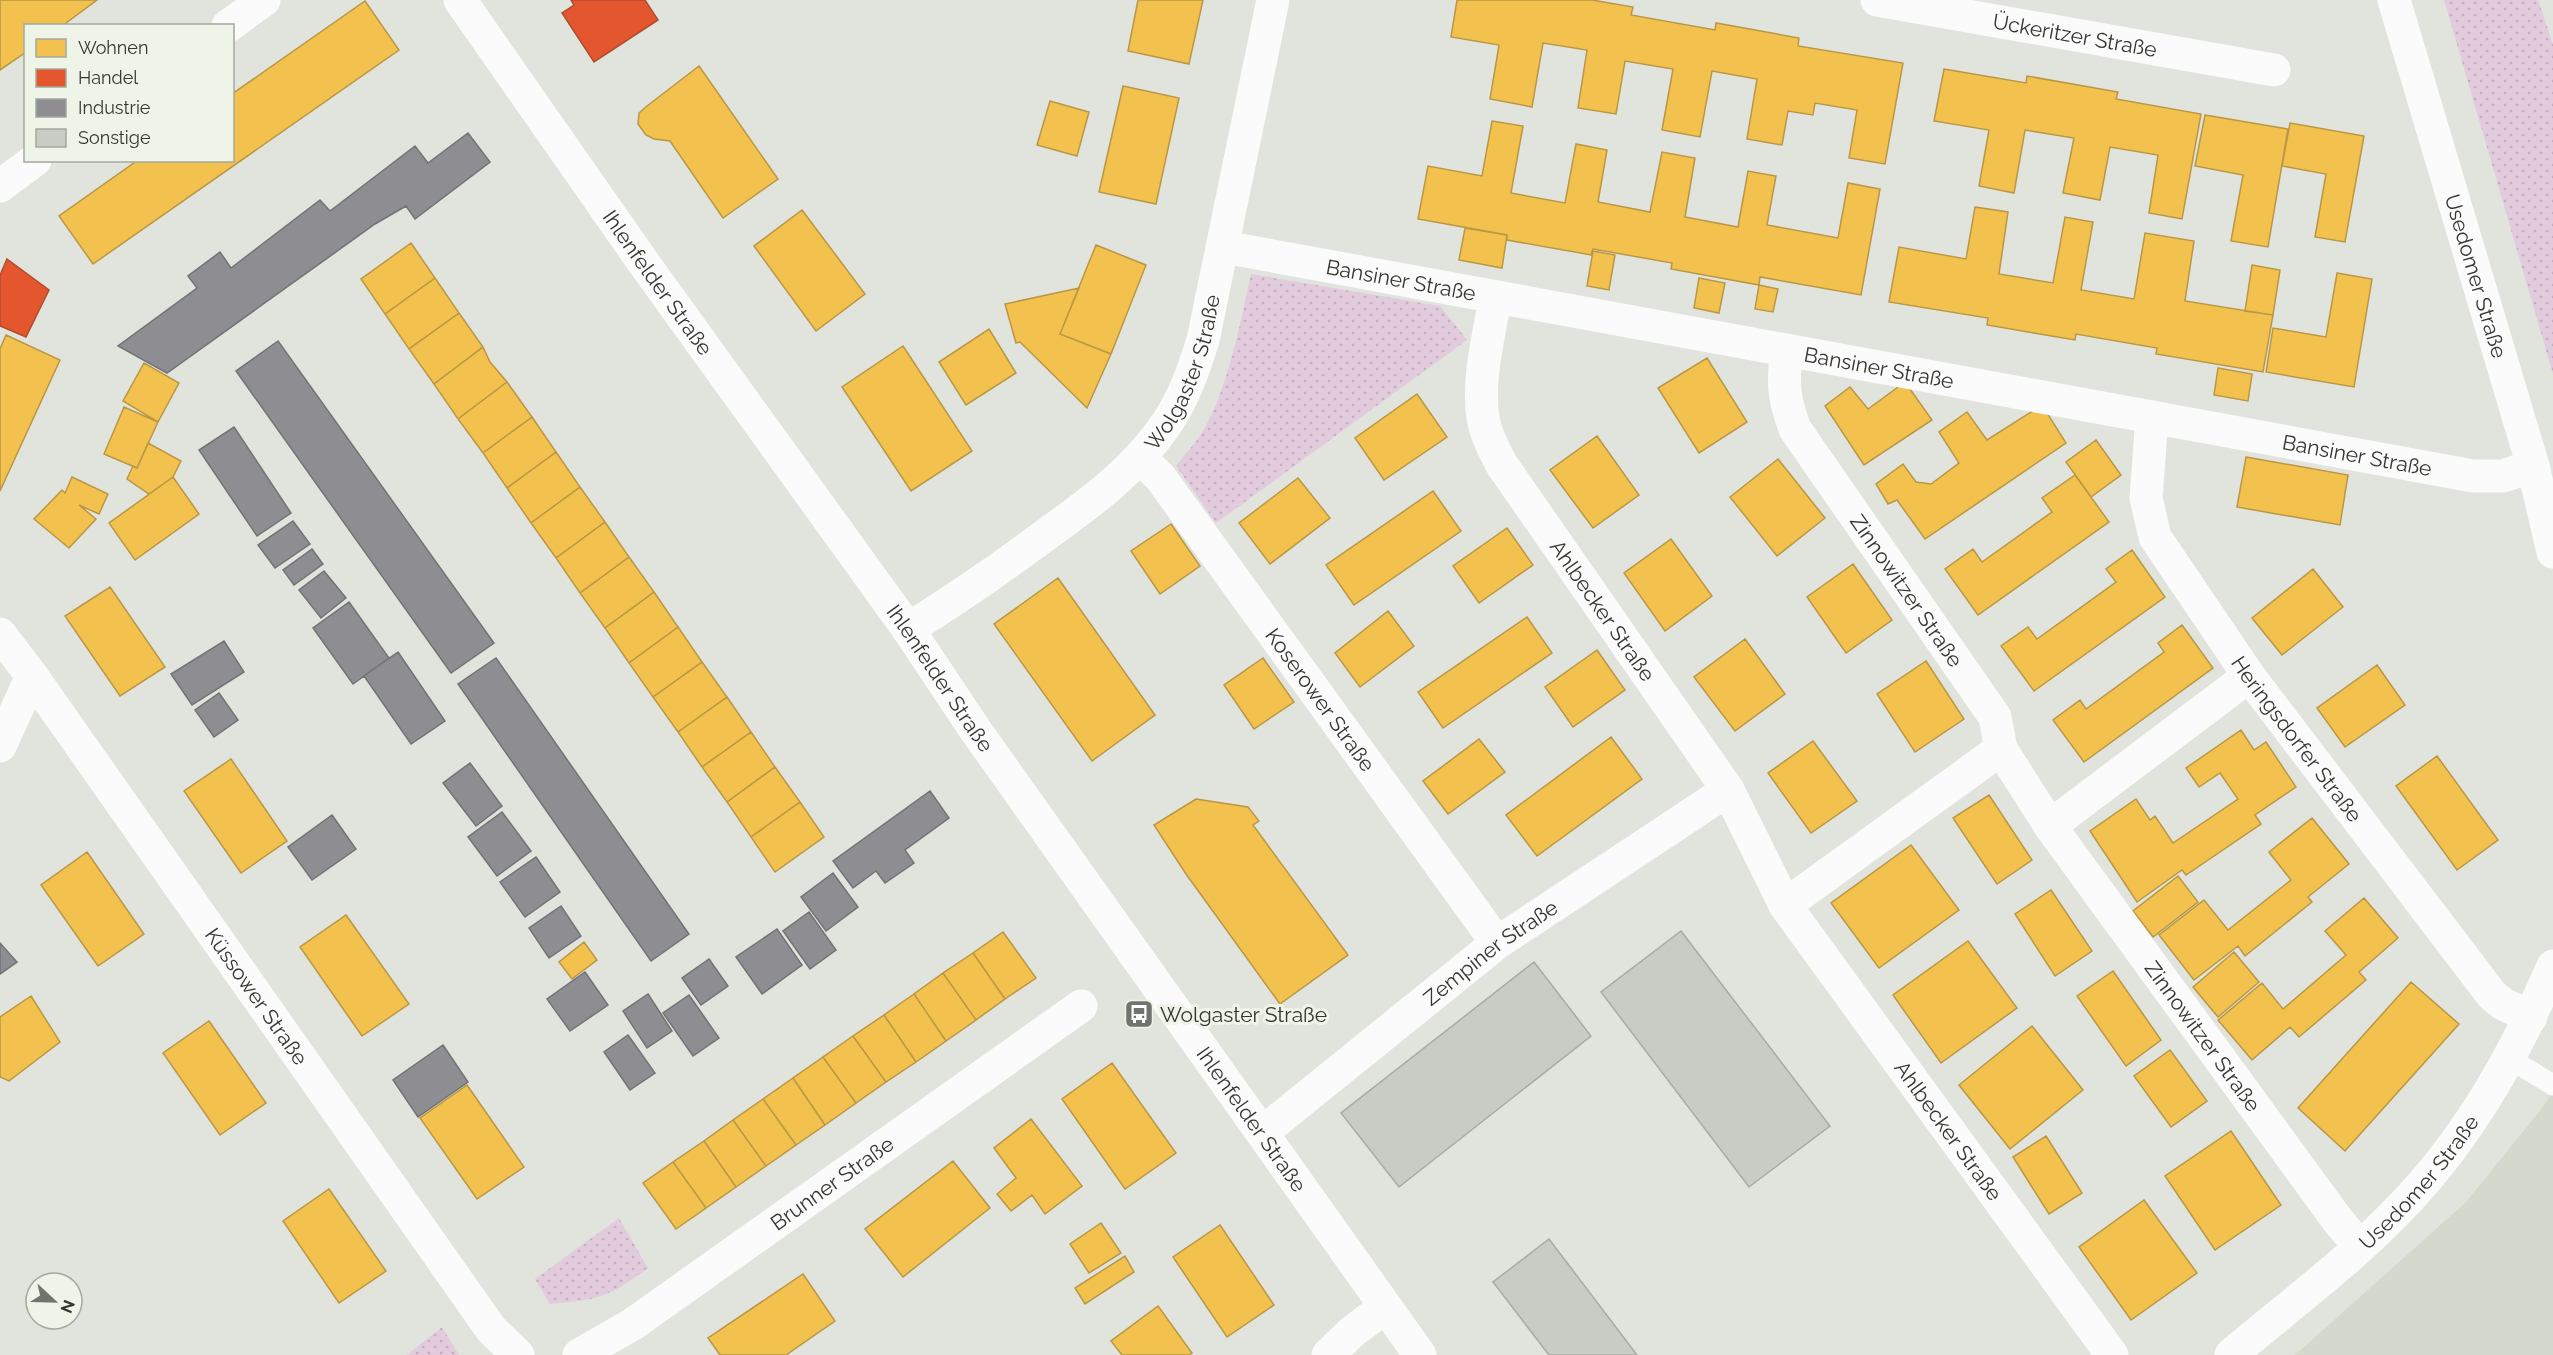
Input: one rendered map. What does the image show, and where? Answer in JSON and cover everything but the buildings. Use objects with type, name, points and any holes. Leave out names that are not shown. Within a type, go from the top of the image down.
[{"type":"street","points":[[231,24],[264,0]]},
{"type":"street","name":"Ihlenfelder Straße","points":[[460,0],[643,262],[908,629],[976,731],[1420,1355]]},
{"type":"street","name":"Wolgaster Straße","points":[[908,629],[964,594],[1110,488],[1140,458],[1168,422],[1189,382],[1203,340],[1224,248],[1273,0]]},
{"type":"street","name":"Ückeritzer Straße","points":[[1877,0],[2274,70]]},
{"type":"street","name":"Usedomer Straße","points":[[2394,0],[2534,466],[2553,552]]},
{"type":"street","points":[[0,186],[32,162]]},
{"type":"street","name":"Bansiner Straße","points":[[1224,248],[2473,476],[2502,476],[2534,466]]},
{"type":"street","name":"Ahlbecker Straße","points":[[1495,299],[1483,384],[1483,417],[1489,439],[1502,465],[1728,790],[1785,904],[2112,1355]]},
{"type":"street","name":"Zinnowitzer Straße","points":[[1786,351],[1783,373],[1784,400],[1795,429],[1995,717],[2001,749],[2050,826],[2336,1218],[2359,1246]]},
{"type":"street","name":"Heringsdorfer Straße","points":[[2152,417],[2146,498],[2155,537],[2250,676],[2492,995],[2503,1004],[2531,1017]]},
{"type":"street","name":"Koserower Straße","points":[[1140,458],[1160,477],[1497,943]]},
{"type":"street","name":"Küssower Straße","points":[[0,634],[32,676],[491,1329],[518,1355]]},
{"type":"street","points":[[0,746],[32,676]]},
{"type":"street","points":[[2050,826],[2250,676]]},
{"type":"street","points":[[1785,904],[2001,749]]},
{"type":"street","name":"Zempiner Straße","points":[[1263,1132],[1497,943],[1728,790]]},
{"type":"street","name":"Usedomer Straße","points":[[2231,1355],[2359,1246],[2406,1202],[2450,1151],[2510,1059],[2553,966]]},
{"type":"street","name":"Brunner Straße","points":[[579,1355],[633,1324],[1081,1006]]},
{"type":"street","points":[[1328,1355],[1352,1332],[1385,1307]]},
{"type":"lane","points":[[2510,1059],[2553,1086]]},
{"type":"shaded area","points":[[2444,0],[2538,0],[2553,44],[2553,374]]},
{"type":"shaded area","points":[[1251,274],[1440,306],[1467,340],[1216,523],[1176,466],[1201,434],[1220,394],[1233,353]]},
{"type":"shaded area","points":[[2553,1090],[2553,1355],[2295,1355],[2466,1202],[2546,1103]]},
{"type":"shaded area","points":[[619,1218],[648,1268],[603,1295],[581,1301],[550,1304],[535,1279]]},
{"type":"shaded area","points":[[442,1327],[459,1355],[407,1355]]},
{"type":"place","name":"Wolgaster Straße","points":[[1139,1014]]}]
